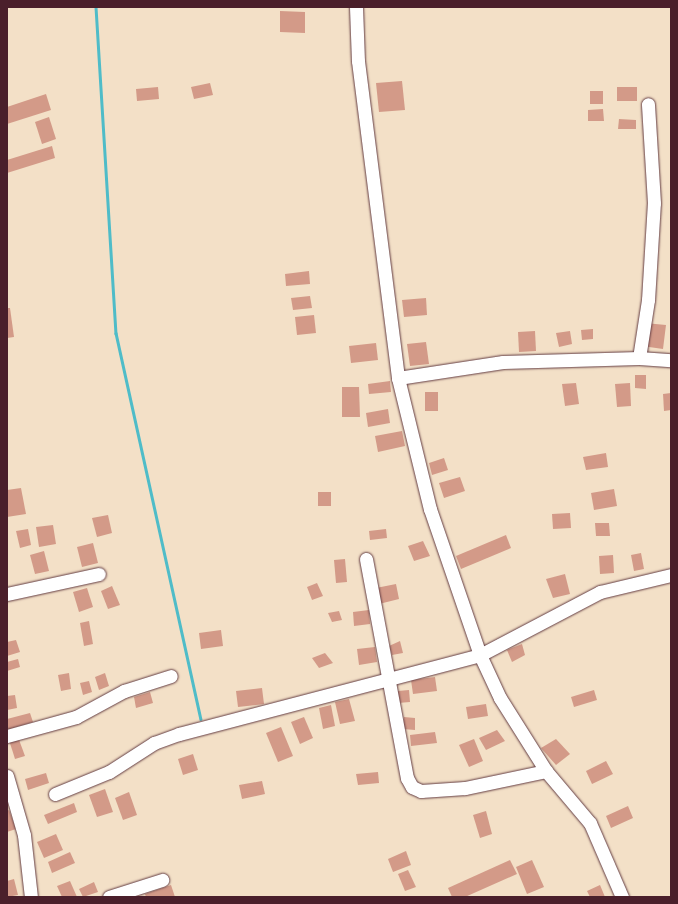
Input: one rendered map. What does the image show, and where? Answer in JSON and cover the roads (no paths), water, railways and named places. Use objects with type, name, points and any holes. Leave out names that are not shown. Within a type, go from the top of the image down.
[{"type":"street","points":[[356,7],[358,61],[398,378],[430,509],[480,655],[500,698],[546,771],[590,823],[622,897]]},
{"type":"street","points":[[638,358],[648,300],[654,203],[648,104]]},
{"type":"street","points":[[398,378],[503,362],[638,358],[671,360]]},
{"type":"street","points":[[366,558],[387,680],[407,778],[412,787],[421,791],[465,788],[546,771]]},
{"type":"street","points":[[7,594],[99,574]]},
{"type":"street","points":[[55,794],[109,772],[154,743],[179,734],[480,655],[600,592],[671,575]]},
{"type":"street","points":[[7,736],[76,717],[124,691],[170,676]]},
{"type":"street","points":[[7,776],[24,835],[31,897]]},
{"type":"street","points":[[109,897],[162,880]]},
{"type":"waterway","points":[[96,7],[116,333],[201,719]]}]
